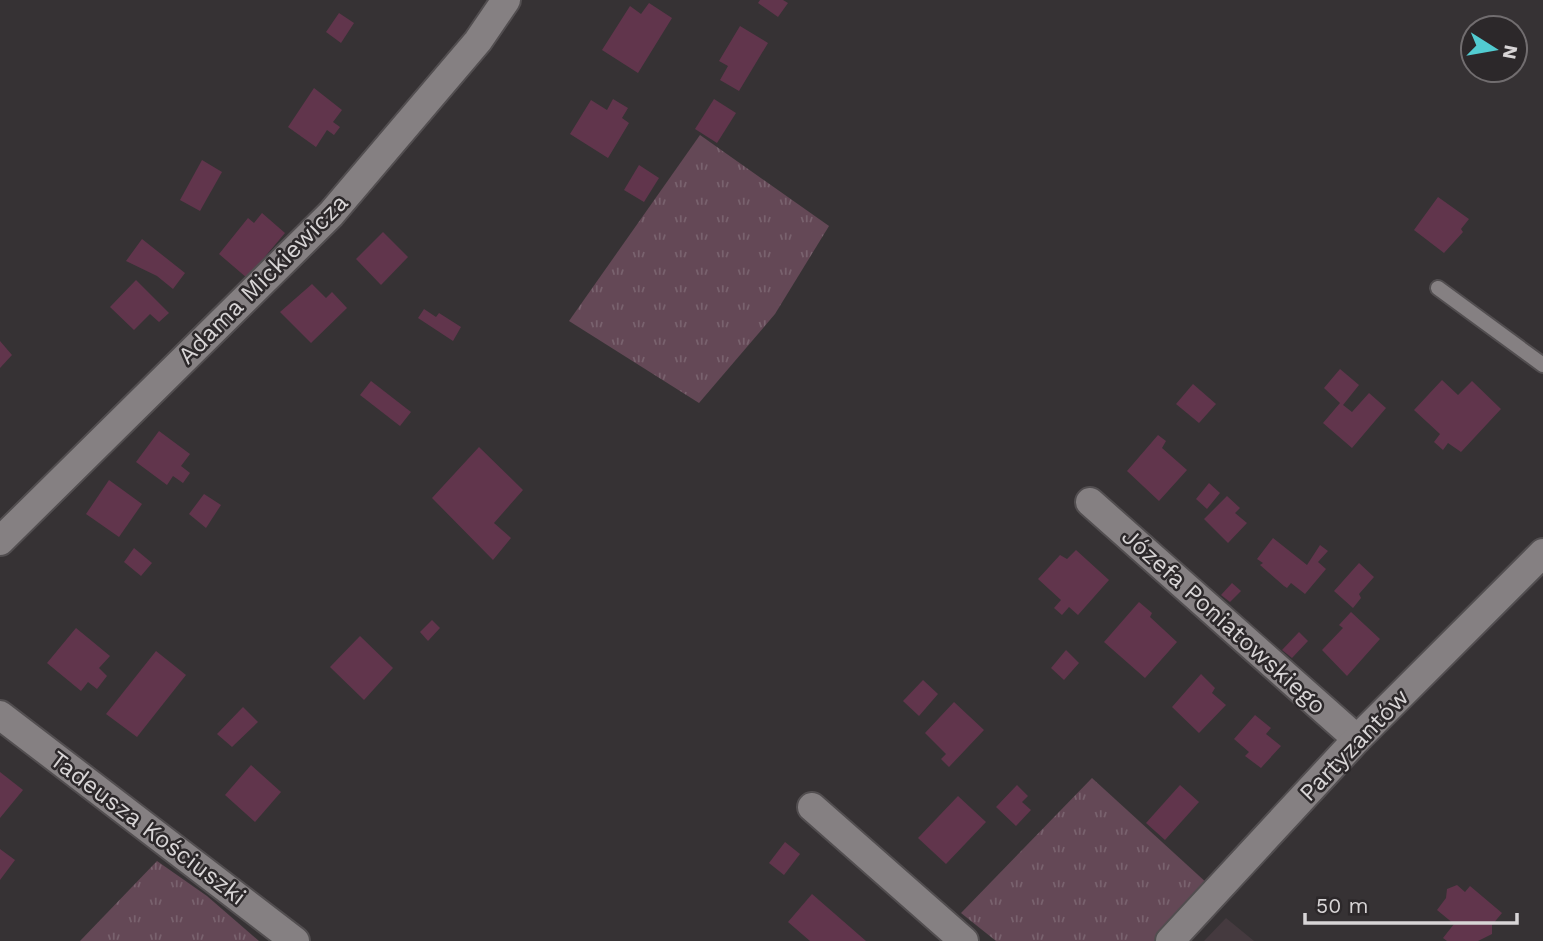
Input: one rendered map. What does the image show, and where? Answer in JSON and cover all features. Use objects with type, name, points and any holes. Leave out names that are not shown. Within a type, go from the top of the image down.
[{"type":"street","name":"Adama Mickiewicza","points":[[0,541],[331,214],[478,41],[506,0]]},
{"type":"street","name":"Józefa Poniatowskiego","points":[[1090,502],[1357,739]]},
{"type":"street","name":"Partyzantów","points":[[1170,941],[1357,739],[1543,554]]},
{"type":"street","name":"Tadeusza Kościuszki","points":[[2,720],[296,941]]},
{"type":"street","points":[[812,807],[964,941]]},
{"type":"lane","points":[[1437,288],[1543,365]]},
{"type":"shaded area","points":[[1226,918],[1254,941],[1204,941]]},
{"type":"green space","points":[[700,135],[829,226],[775,314],[699,403],[569,321]]},
{"type":"green space","points":[[1092,778],[1209,885],[1154,941],[996,941],[961,913]]},
{"type":"green space","points":[[157,861],[207,896],[259,941],[80,941]]},
{"type":"building","points":[[760,0],[783,0],[788,3],[778,17],[758,3]]},
{"type":"building","points":[[649,3],[672,18],[638,73],[602,50],[630,6],[641,14]]},
{"type":"building","points":[[339,13],[354,23],[341,43],[326,32]]},
{"type":"building","points":[[740,26],[768,43],[739,91],[720,80],[728,66],[719,61]]},
{"type":"building","points":[[314,88],[342,110],[333,122],[340,127],[334,135],[327,130],[316,147],[288,127]]},
{"type":"building","points":[[613,99],[628,108],[622,118],[629,123],[608,158],[570,134],[591,100],[607,110]]},
{"type":"building","points":[[714,99],[736,113],[717,143],[695,129]]},
{"type":"building","points":[[202,160],[222,172],[200,211],[180,200]]},
{"type":"building","points":[[639,165],[659,178],[644,202],[624,190]]},
{"type":"building","points":[[1438,197],[1469,219],[1461,229],[1463,232],[1444,253],[1414,230]]},
{"type":"building","points":[[262,213],[285,233],[247,278],[219,254],[248,218],[254,223]]},
{"type":"building","points":[[383,232],[408,257],[381,285],[356,259]]},
{"type":"building","points":[[142,239],[185,273],[173,289],[157,276],[126,261]]},
{"type":"building","points":[[136,280],[169,313],[159,322],[150,314],[134,330],[110,307]]},
{"type":"building","points":[[312,284],[326,298],[332,292],[347,308],[311,343],[280,312]]},
{"type":"building","points":[[424,309],[436,317],[439,313],[461,327],[453,341],[418,318]]},
{"type":"building","points":[[0,341],[12,355],[0,368]]},
{"type":"building","points":[[1340,369],[1359,385],[1343,405],[1352,412],[1369,393],[1386,408],[1352,448],[1323,423],[1340,403],[1324,388]]},
{"type":"building","points":[[1442,380],[1458,395],[1472,381],[1501,409],[1461,452],[1448,443],[1443,450],[1434,442],[1440,434],[1414,410]]},
{"type":"building","points":[[371,381],[411,412],[400,426],[360,395]]},
{"type":"building","points":[[1193,384],[1216,404],[1199,423],[1176,404]]},
{"type":"building","points":[[159,431],[190,454],[181,466],[190,473],[183,483],[173,476],[167,485],[136,462]]},
{"type":"building","points":[[1158,435],[1166,441],[1162,448],[1187,470],[1159,501],[1127,471]]},
{"type":"building","points":[[479,447],[523,490],[494,523],[511,538],[493,560],[432,498]]},
{"type":"building","points":[[109,480],[142,504],[119,537],[86,514]]},
{"type":"building","points":[[1209,483],[1220,493],[1207,509],[1196,499]]},
{"type":"building","points":[[204,494],[221,505],[206,528],[189,514]]},
{"type":"building","points":[[1227,496],[1240,508],[1235,513],[1247,523],[1228,543],[1204,519]]},
{"type":"building","points":[[1273,538],[1307,565],[1320,545],[1328,551],[1318,562],[1326,569],[1305,594],[1291,583],[1287,588],[1260,565],[1263,563],[1257,559]]},
{"type":"building","points":[[134,548],[152,563],[141,576],[124,562]]},
{"type":"building","points":[[1076,550],[1109,580],[1078,615],[1069,607],[1062,615],[1054,608],[1061,600],[1038,579],[1060,555],[1067,559]]},
{"type":"building","points":[[1359,563],[1374,577],[1359,594],[1361,598],[1353,608],[1334,591]]},
{"type":"building","points":[[1232,583],[1241,591],[1230,602],[1221,595]]},
{"type":"building","points":[[1139,602],[1152,613],[1150,617],[1177,642],[1145,678],[1104,642]]},
{"type":"building","points":[[1351,612],[1380,639],[1347,676],[1322,650],[1343,628],[1339,625]]},
{"type":"building","points":[[432,620],[440,628],[428,641],[420,632]]},
{"type":"building","points":[[76,628],[110,656],[99,668],[107,676],[97,689],[88,682],[81,691],[47,663]]},
{"type":"building","points":[[1299,632],[1308,641],[1292,658],[1282,650]]},
{"type":"building","points":[[360,636],[393,668],[364,700],[330,667]]},
{"type":"building","points":[[1066,650],[1079,663],[1064,680],[1051,668]]},
{"type":"building","points":[[156,651],[186,675],[137,737],[106,714]]},
{"type":"building","points":[[1201,674],[1215,688],[1212,693],[1226,705],[1199,733],[1172,707]]},
{"type":"building","points":[[923,680],[938,694],[919,716],[903,701]]},
{"type":"building","points":[[954,702],[984,730],[949,767],[941,759],[946,754],[925,733]]},
{"type":"building","points":[[243,707],[258,722],[232,747],[217,734]]},
{"type":"building","points":[[1255,715],[1271,728],[1266,734],[1281,746],[1261,768],[1245,756],[1249,752],[1234,739]]},
{"type":"building","points":[[251,765],[281,792],[255,822],[225,795]]},
{"type":"building","points":[[0,772],[23,790],[0,818]]},
{"type":"building","points":[[1017,785],[1028,796],[1022,802],[1031,810],[1016,826],[996,807]]},
{"type":"building","points":[[1180,785],[1199,802],[1165,840],[1146,823]]},
{"type":"building","points":[[958,796],[986,822],[946,864],[918,838]]},
{"type":"building","points":[[785,842],[800,854],[784,875],[769,863]]},
{"type":"building","points":[[0,849],[15,860],[0,880]]},
{"type":"building","points":[[1457,885],[1465,892],[1470,886],[1502,913],[1492,925],[1492,934],[1478,941],[1447,941],[1443,938],[1454,924],[1437,910],[1446,898],[1447,889]]},
{"type":"building","points":[[812,894],[866,941],[810,941],[788,922]]}]
